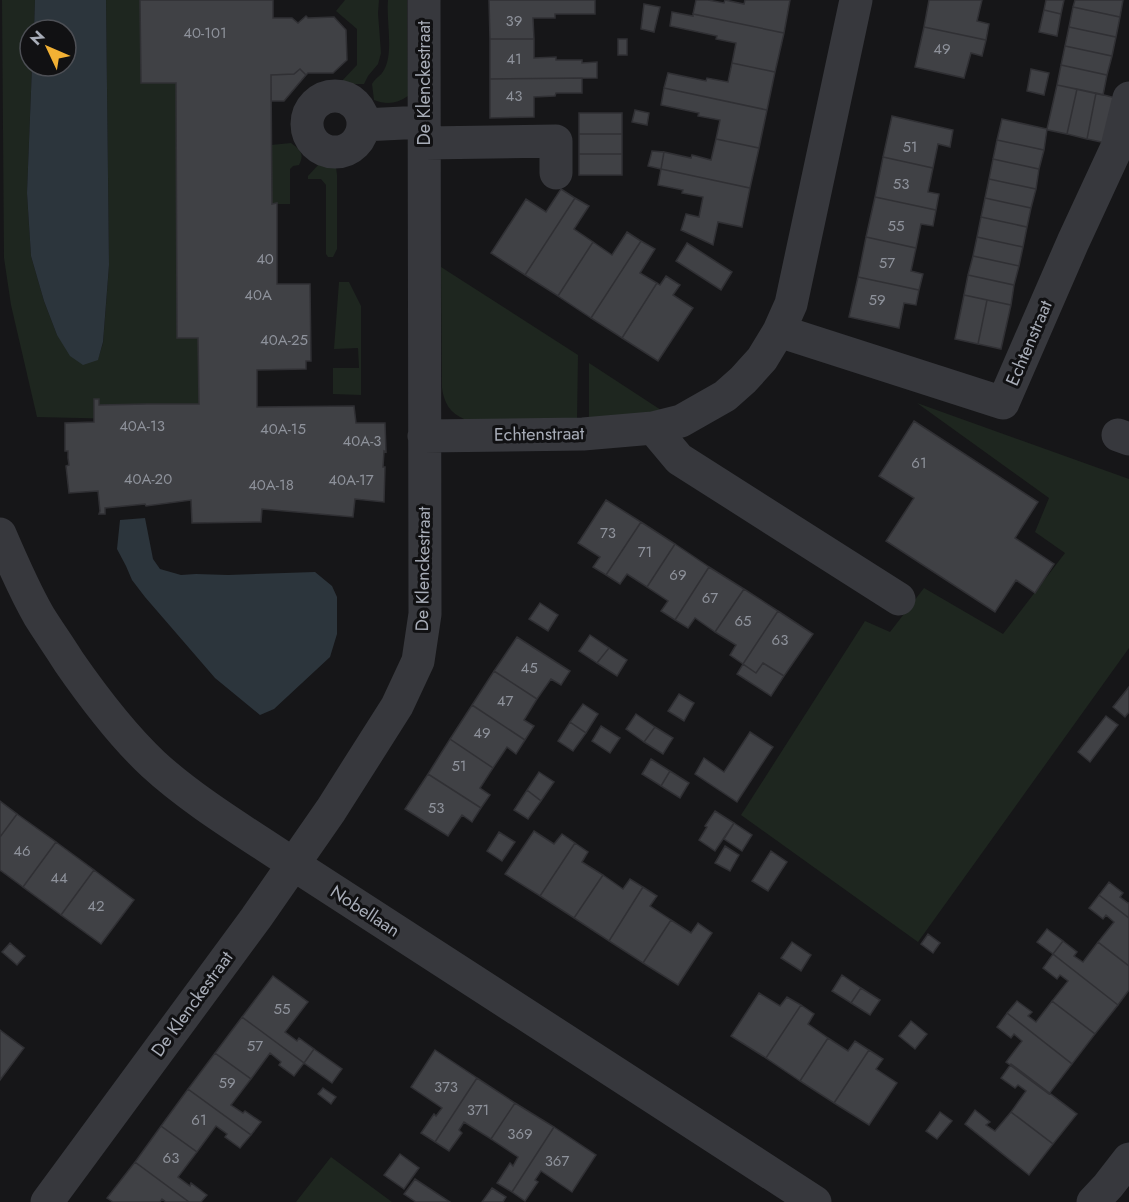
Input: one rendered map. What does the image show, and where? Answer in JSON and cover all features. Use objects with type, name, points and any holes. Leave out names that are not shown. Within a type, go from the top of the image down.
[{"type":"street","name":"De Klenckestraat","points":[[46,1202],[256,918],[331,810],[397,706],[418,661],[425,614],[424,0]]},
{"type":"street","name":"Echtenstraat","points":[[424,436],[583,434],[654,428],[681,421],[725,396],[743,380],[762,359],[779,331],[791,304],[856,0]]},
{"type":"street","name":"Echtenstraat","points":[[779,331],[1004,403],[1072,242],[1117,147],[1129,98]]},
{"type":"street","points":[[363,125],[424,132],[556,141],[556,173]]},
{"type":"street","points":[[654,428],[679,459],[900,599]]},
{"type":"street","name":"Nobellaan","points":[[0,534],[39,615],[89,692],[131,742],[180,786],[293,864],[815,1202]]},
{"type":"street","points":[[1093,1202],[1129,1159]]},
{"type":"shaded area","points":[[2,0],[35,0],[34,18],[18,18],[18,78],[32,78],[27,193],[31,256],[57,335],[98,359],[103,343],[109,265],[106,0],[140,0],[141,83],[176,83],[177,337],[200,332],[206,421],[37,417],[11,305],[4,258]]},
{"type":"shaded area","points":[[35,0],[106,0],[109,265],[103,342],[98,360],[83,365],[70,356],[57,335],[44,301],[31,256],[27,193],[32,78],[78,78],[78,18],[34,18]]},
{"type":"shaded area","points":[[345,0],[379,0],[381,53],[378,64],[364,84],[339,84],[357,65],[357,29],[336,11]]},
{"type":"shaded area","points":[[388,0],[407,0],[408,96],[400,101],[383,103],[374,100],[372,84],[384,70],[389,54]]},
{"type":"shaded area","points":[[291,143],[299,150],[302,157],[299,165],[290,169],[290,204],[272,204],[271,145]]},
{"type":"shaded area","points":[[319,164],[336,167],[337,249],[333,257],[328,257],[326,254],[326,185],[321,179],[308,179]]},
{"type":"shaded area","points":[[441,267],[578,355],[577,420],[464,419],[451,411],[442,388]]},
{"type":"shaded area","points":[[339,282],[349,282],[361,306],[361,395],[333,394],[333,368],[359,368],[358,348],[334,349]]},
{"type":"shaded area","points":[[589,363],[661,410],[649,414],[589,420]]},
{"type":"shaded area","points":[[917,403],[1129,479],[1129,648],[918,942],[741,815],[865,621],[890,632],[924,588],[1003,634],[1065,553],[1035,532],[1049,498]]},
{"type":"shaded area","points":[[145,518],[153,559],[160,569],[181,575],[315,572],[332,586],[337,597],[337,634],[330,657],[274,709],[260,715],[215,678],[132,580],[117,549],[120,520]]},
{"type":"shaded area","points":[[331,1157],[392,1202],[296,1202]]},
{"type":"building","points":[[140,0],[273,0],[273,18],[292,18],[298,23],[306,16],[308,18],[334,17],[346,30],[347,60],[333,73],[308,73],[306,75],[300,69],[294,74],[271,75],[272,204],[277,203],[277,284],[310,284],[311,361],[306,361],[306,369],[257,370],[257,407],[354,406],[356,423],[385,423],[384,502],[355,499],[353,517],[262,509],[261,522],[192,523],[191,500],[146,506],[145,504],[105,508],[105,514],[99,514],[98,491],[69,493],[65,423],[94,422],[94,399],[99,399],[99,405],[199,404],[198,338],[177,338],[176,83],[141,83]]},
{"type":"building","points":[[489,0],[595,0],[595,14],[555,14],[555,18],[533,18],[534,39],[490,39]]},
{"type":"building","points":[[696,0],[724,3],[725,0],[744,4],[745,0],[790,0],[784,33],[693,14]]},
{"type":"building","points":[[929,0],[982,0],[977,21],[989,24],[986,40],[924,27]]},
{"type":"building","points":[[1046,0],[1064,0],[1061,14],[1044,10]]},
{"type":"building","points":[[1075,0],[1123,0],[1120,17],[1073,7]]},
{"type":"building","points":[[644,4],[660,7],[654,32],[641,29]]},
{"type":"building","points":[[1073,7],[1120,17],[1116,37],[1069,27]]},
{"type":"building","points":[[1044,10],[1061,14],[1057,36],[1039,32]]},
{"type":"building","points":[[672,12],[693,16],[693,14],[784,33],[775,72],[732,63],[736,43],[716,39],[717,36],[670,26]]},
{"type":"building","points":[[924,27],[986,40],[982,56],[971,53],[964,78],[915,67]]},
{"type":"building","points":[[1069,27],[1116,37],[1112,56],[1065,46]]},
{"type":"building","points":[[490,39],[534,39],[534,58],[556,57],[556,60],[597,62],[597,78],[490,79]]},
{"type":"building","points":[[618,39],[627,39],[627,55],[618,55]]},
{"type":"building","points":[[1065,46],[1112,56],[1107,75],[1061,65]]},
{"type":"building","points":[[732,63],[775,72],[767,110],[664,88],[668,73],[706,81],[707,78],[728,82]]},
{"type":"building","points":[[1061,65],[1107,75],[1103,95],[1057,85]]},
{"type":"building","points":[[300,69],[306,75],[284,101],[271,101],[271,75],[294,74]]},
{"type":"building","points":[[1031,69],[1049,73],[1044,95],[1027,91]]},
{"type":"building","points":[[582,78],[582,93],[556,93],[555,96],[534,97],[534,117],[490,118],[490,79]]},
{"type":"building","points":[[1057,85],[1077,89],[1067,134],[1047,129]]},
{"type":"building","points":[[664,88],[767,110],[759,148],[716,139],[720,120],[661,105]]},
{"type":"building","points":[[1077,89],[1096,93],[1087,139],[1067,134]]},
{"type":"building","points":[[1096,93],[1116,98],[1106,143],[1087,139]]},
{"type":"building","points":[[635,110],[649,113],[647,125],[632,122]]},
{"type":"building","points":[[579,113],[622,113],[622,134],[579,134]]},
{"type":"building","points":[[892,116],[953,130],[950,147],[938,144],[933,168],[883,157]]},
{"type":"building","points":[[1002,119],[1047,129],[1044,150],[997,140]]},
{"type":"building","points":[[579,134],[622,134],[622,154],[579,154]]},
{"type":"building","points":[[716,139],[759,148],[750,188],[661,169],[664,152],[711,160]]},
{"type":"building","points":[[997,140],[1044,150],[1039,169],[993,159]]},
{"type":"building","points":[[652,151],[664,152],[661,169],[648,166]]},
{"type":"building","points":[[579,154],[622,154],[622,175],[579,175]]},
{"type":"building","points":[[883,157],[933,168],[928,192],[939,194],[936,210],[875,197]]},
{"type":"building","points":[[993,159],[1039,169],[1036,189],[989,179]]},
{"type":"building","points":[[661,169],[750,188],[742,227],[718,222],[713,245],[681,230],[686,214],[699,217],[703,197],[658,185]]},
{"type":"building","points":[[989,179],[1036,189],[1031,208],[985,198]]},
{"type":"building","points":[[561,189],[575,198],[525,275],[491,253],[526,199],[546,212]]},
{"type":"building","points":[[875,197],[936,210],[933,226],[921,224],[916,248],[866,237]]},
{"type":"building","points":[[575,198],[589,206],[574,229],[593,242],[558,296],[525,275]]},
{"type":"building","points":[[985,198],[1031,208],[1027,227],[981,217]]},
{"type":"building","points":[[981,217],[1027,227],[1023,247],[977,237]]},
{"type":"building","points":[[627,232],[641,241],[591,318],[558,296],[593,242],[612,255]]},
{"type":"building","points":[[866,237],[916,248],[911,271],[923,274],[919,290],[858,277]]},
{"type":"building","points":[[977,237],[1023,247],[1019,266],[973,256]]},
{"type":"building","points":[[641,241],[655,249],[640,273],[657,283],[622,338],[591,318]]},
{"type":"building","points":[[687,243],[732,272],[721,290],[676,261]]},
{"type":"building","points":[[973,256],[1019,266],[1014,285],[968,275]]},
{"type":"building","points":[[968,275],[1014,285],[1011,305],[964,295]]},
{"type":"building","points":[[666,276],[680,285],[673,295],[693,308],[658,361],[622,338],[657,283],[660,285]]},
{"type":"building","points":[[858,277],[919,290],[916,305],[904,303],[899,328],[849,317]]},
{"type":"building","points":[[964,295],[987,300],[978,344],[955,339]]},
{"type":"building","points":[[987,300],[1011,305],[1001,349],[978,344]]},
{"type":"building","points":[[914,421],[1038,502],[1015,538],[1054,564],[1035,593],[1016,580],[995,612],[886,541],[914,498],[879,476]]},
{"type":"building","points":[[606,500],[641,522],[606,575],[593,567],[600,557],[578,543]]},
{"type":"building","points":[[641,522],[675,544],[647,587],[627,574],[620,584],[606,575]]},
{"type":"building","points":[[675,544],[709,567],[675,620],[661,611],[668,601],[647,587]]},
{"type":"building","points":[[709,567],[744,589],[715,632],[695,618],[688,628],[675,620]]},
{"type":"building","points":[[744,589],[778,611],[743,664],[730,655],[736,645],[715,632]]},
{"type":"building","points":[[540,603],[558,615],[548,631],[529,619]]},
{"type":"building","points":[[778,611],[813,634],[784,676],[763,663],[756,673],[743,664]]},
{"type":"building","points":[[590,635],[609,648],[597,663],[579,651]]},
{"type":"building","points":[[517,637],[570,671],[561,685],[551,679],[537,699],[494,671]]},
{"type":"building","points":[[609,648],[627,660],[617,676],[597,663]]},
{"type":"building","points":[[763,663],[784,676],[771,696],[737,674],[743,664],[756,673]]},
{"type":"building","points":[[494,671],[537,699],[524,720],[534,726],[525,740],[472,705]]},
{"type":"building","points":[[1129,687],[1129,712],[1125,717],[1113,707]]},
{"type":"building","points":[[679,694],[694,703],[684,721],[668,711]]},
{"type":"building","points":[[583,704],[598,714],[586,733],[570,722]]},
{"type":"building","points":[[472,705],[525,740],[516,754],[507,747],[493,768],[450,739]]},
{"type":"building","points":[[636,714],[655,727],[644,742],[626,729]]},
{"type":"building","points":[[1106,716],[1118,725],[1090,762],[1078,752]]},
{"type":"building","points":[[570,722],[586,733],[573,751],[558,741]]},
{"type":"building","points":[[601,726],[620,738],[610,753],[592,741]]},
{"type":"building","points":[[655,727],[673,738],[663,754],[644,742]]},
{"type":"building","points":[[750,732],[773,747],[737,802],[695,774],[704,758],[724,772]]},
{"type":"building","points":[[450,739],[493,768],[480,788],[490,795],[481,808],[428,774]]},
{"type":"building","points":[[651,759],[670,771],[661,786],[642,774]]},
{"type":"building","points":[[670,771],[689,783],[680,798],[661,786]]},
{"type":"building","points":[[539,772],[554,782],[541,801],[527,790]]},
{"type":"building","points":[[428,774],[481,808],[472,822],[462,815],[448,836],[405,809]]},
{"type":"building","points":[[527,790],[541,801],[528,819],[514,810]]},
{"type":"building","points":[[0,801],[17,814],[0,837]]},
{"type":"building","points":[[715,811],[734,823],[715,851],[699,840]]},
{"type":"building","points":[[17,814],[56,842],[23,887],[0,870],[0,837]]},
{"type":"building","points":[[734,823],[752,835],[742,851],[724,839]]},
{"type":"building","points":[[534,831],[554,844],[562,834],[575,843],[540,896],[505,874]]},
{"type":"building","points":[[499,832],[515,842],[502,861],[487,851]]},
{"type":"building","points":[[56,842],[94,870],[61,915],[23,887]]},
{"type":"building","points":[[575,843],[588,852],[582,862],[603,875],[574,918],[540,896]]},
{"type":"building","points":[[725,846],[739,855],[730,871],[715,863]]},
{"type":"building","points":[[771,851],[787,862],[768,891],[752,881]]},
{"type":"building","points":[[94,870],[134,900],[101,944],[61,915]]},
{"type":"building","points":[[603,875],[623,889],[630,879],[643,887],[609,941],[574,918]]},
{"type":"building","points":[[1109,882],[1123,893],[1120,897],[1129,903],[1129,918],[1099,895]]},
{"type":"building","points":[[643,887],[657,896],[650,906],[671,920],[643,963],[609,941]]},
{"type":"building","points":[[1099,895],[1129,918],[1129,966],[1098,942],[1114,922],[1106,915],[1103,919],[1089,908]]},
{"type":"building","points":[[671,920],[691,933],[698,923],[712,933],[678,985],[643,963]]},
{"type":"building","points":[[1047,929],[1063,941],[1053,954],[1037,942]]},
{"type":"building","points":[[928,934],[940,943],[933,953],[921,944]]},
{"type":"building","points":[[1063,941],[1077,952],[1074,956],[1083,962],[1098,942],[1129,966],[1129,990],[1118,1005],[1053,954]]},
{"type":"building","points":[[792,942],[811,955],[801,971],[781,958]]},
{"type":"building","points":[[10,943],[25,956],[17,965],[2,952]]},
{"type":"building","points":[[1053,954],[1118,1005],[1095,1034],[1052,1001],[1068,981],[1060,975],[1057,979],[1043,968]]},
{"type":"building","points":[[842,975],[861,988],[851,1003],[832,991]]},
{"type":"building","points":[[273,976],[308,1002],[285,1032],[297,1041],[299,1038],[314,1049],[304,1063],[242,1017]]},
{"type":"building","points":[[861,988],[880,1000],[870,1015],[851,1003]]},
{"type":"building","points":[[759,993],[780,1006],[787,997],[801,1005],[766,1058],[731,1036]]},
{"type":"building","points":[[1017,1001],[1032,1012],[1028,1016],[1036,1022],[1052,1001],[1095,1034],[1072,1064],[1007,1013]]},
{"type":"building","points":[[801,1005],[814,1014],[808,1024],[828,1038],[800,1081],[766,1058]]},
{"type":"building","points":[[1007,1013],[1072,1064],[1049,1094],[1006,1062],[1022,1041],[1014,1034],[1011,1038],[997,1027]]},
{"type":"building","points":[[242,1017],[304,1063],[294,1076],[279,1065],[281,1062],[270,1053],[251,1079],[215,1053]]},
{"type":"building","points":[[911,1021],[927,1034],[915,1049],[899,1036]]},
{"type":"building","points":[[0,1030],[24,1048],[0,1080]]},
{"type":"building","points":[[828,1038],[848,1051],[855,1041],[869,1050],[834,1103],[800,1081]]},
{"type":"building","points":[[314,1049],[342,1069],[332,1083],[304,1063]]},
{"type":"building","points":[[435,1050],[477,1078],[435,1142],[421,1133],[434,1114],[436,1116],[442,1108],[411,1087]]},
{"type":"building","points":[[869,1050],[883,1059],[876,1069],[897,1083],[869,1125],[834,1103]]},
{"type":"building","points":[[215,1053],[251,1079],[231,1105],[261,1122],[251,1135],[188,1089]]},
{"type":"building","points":[[1011,1064],[1077,1114],[1053,1144],[1011,1112],[1026,1091],[1018,1085],[1015,1088],[1001,1078]]},
{"type":"building","points":[[477,1078],[515,1103],[491,1139],[464,1122],[459,1130],[462,1133],[449,1151],[435,1142]]},
{"type":"building","points":[[323,1088],[336,1097],[331,1104],[318,1094]]},
{"type":"building","points":[[188,1089],[251,1135],[240,1148],[225,1137],[227,1134],[216,1126],[197,1152],[161,1126]]},
{"type":"building","points":[[515,1103],[554,1127],[512,1192],[497,1183],[510,1163],[513,1166],[518,1157],[491,1139]]},
{"type":"building","points":[[975,1110],[990,1122],[986,1125],[995,1131],[1011,1112],[1053,1144],[1029,1175],[965,1124]]},
{"type":"building","points":[[940,1112],[952,1121],[937,1139],[926,1131]]},
{"type":"building","points":[[161,1126],[197,1152],[178,1177],[207,1195],[201,1202],[189,1202],[135,1162]]},
{"type":"building","points":[[554,1127],[596,1155],[572,1192],[541,1171],[535,1180],[538,1182],[525,1201],[512,1192]]},
{"type":"building","points":[[400,1154],[419,1168],[404,1189],[384,1175]]},
{"type":"building","points":[[135,1162],[189,1202],[166,1202],[162,1199],[160,1202],[113,1202],[107,1198]]},
{"type":"building","points":[[415,1179],[450,1202],[416,1202],[404,1194]]},
{"type":"building","points":[[492,1188],[506,1197],[503,1202],[482,1202]]}]
